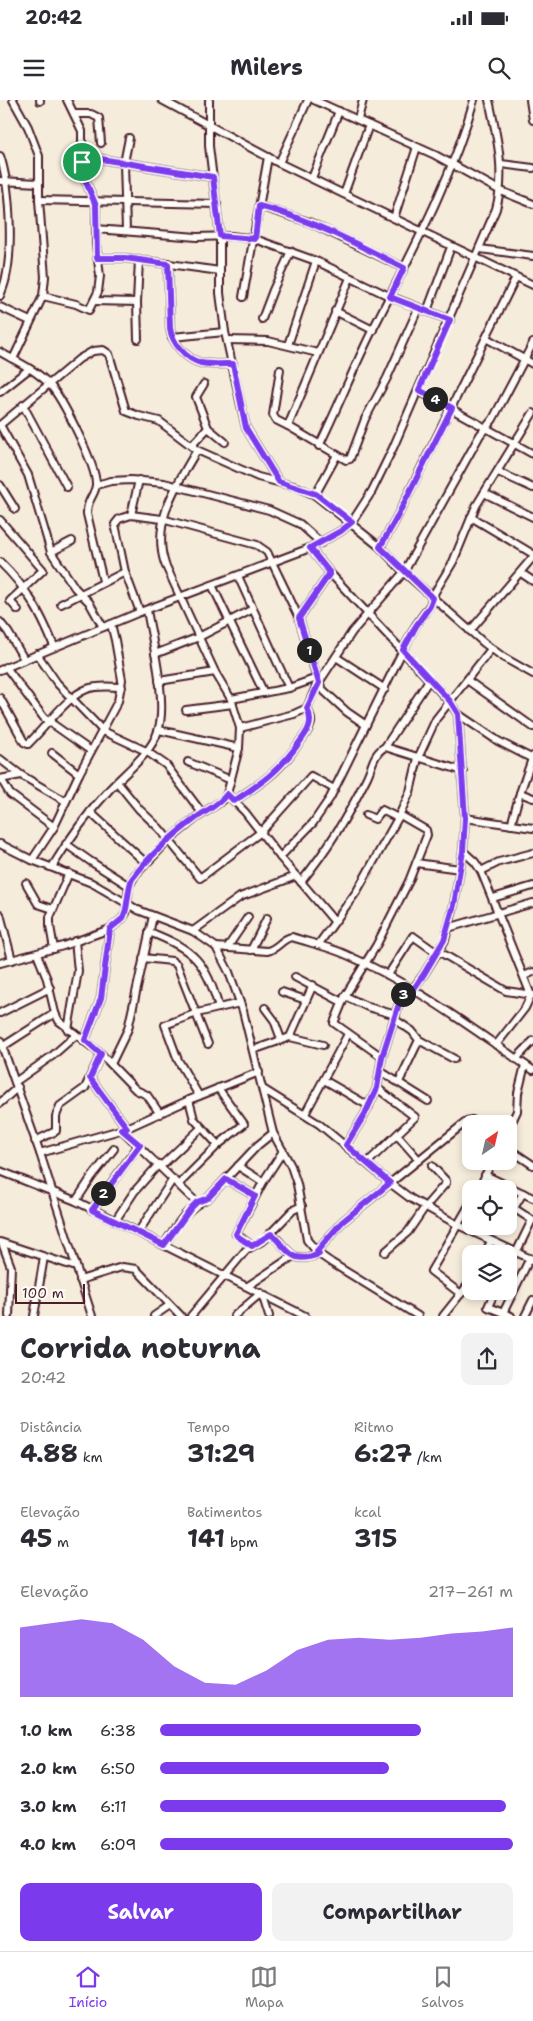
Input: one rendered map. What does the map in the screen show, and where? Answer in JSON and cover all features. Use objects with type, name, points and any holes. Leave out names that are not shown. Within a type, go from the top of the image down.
[{"type":"street","points":[[13,100],[28,127],[39,156],[39,200],[45,277],[42,296],[13,359]]},
{"type":"street","points":[[42,296],[76,304],[88,310],[98,292],[100,276],[97,258],[95,201],[84,177],[82,131],[67,100]]},
{"type":"street","points":[[162,100],[279,163],[533,285]]},
{"type":"street","points":[[209,100],[213,177],[220,236],[221,310],[225,332],[246,428],[279,482]]},
{"type":"street","points":[[279,163],[308,100]]},
{"type":"street","points":[[314,100],[325,102],[339,111],[417,147],[501,191],[533,204]]},
{"type":"street","points":[[358,119],[363,100]]},
{"type":"street","points":[[319,446],[373,330],[422,232],[465,133],[474,100]]},
{"type":"street","points":[[91,752],[49,723],[3,668],[140,612],[310,548],[341,531],[352,522],[372,491],[419,390],[496,209],[501,191],[501,164],[489,100]]},
{"type":"street","points":[[530,100],[533,120]]},
{"type":"street","points":[[312,178],[339,111]]},
{"type":"street","points":[[75,114],[92,114],[98,118],[101,143]]},
{"type":"street","points":[[344,194],[369,125]]},
{"type":"street","points":[[126,230],[124,163],[129,138]]},
{"type":"street","points":[[394,218],[417,147]]},
{"type":"street","points":[[0,156],[9,242],[6,277],[0,296]]},
{"type":"street","points":[[82,156],[213,177]]},
{"type":"street","points":[[244,297],[268,157]]},
{"type":"street","points":[[501,164],[533,168]]},
{"type":"street","points":[[3,181],[39,183]]},
{"type":"street","points":[[39,200],[217,204]]},
{"type":"street","points":[[259,206],[287,214],[317,226],[404,268]]},
{"type":"street","points":[[96,229],[198,237],[220,236],[255,239],[316,261],[390,297],[450,320]]},
{"type":"street","points":[[427,311],[451,247]]},
{"type":"street","points":[[480,249],[533,256]]},
{"type":"street","points":[[262,319],[291,251]]},
{"type":"street","points":[[97,258],[125,258],[220,271]]},
{"type":"street","points":[[138,339],[139,260]]},
{"type":"street","points":[[288,345],[316,261]]},
{"type":"street","points":[[168,264],[170,328],[172,337],[184,352],[200,362],[233,364]]},
{"type":"street","points":[[380,547],[452,408],[516,277]]},
{"type":"street","points":[[288,426],[350,278]]},
{"type":"street","points":[[94,301],[137,302]]},
{"type":"street","points":[[0,307],[30,321]]},
{"type":"street","points":[[280,370],[273,415],[276,420],[348,461],[365,419],[388,378],[418,309]]},
{"type":"street","points":[[335,311],[373,330]]},
{"type":"street","points":[[172,337],[225,332]]},
{"type":"street","points":[[486,338],[533,364]]},
{"type":"street","points":[[227,340],[252,340],[288,345],[318,353]]},
{"type":"street","points":[[234,801],[281,768],[309,730],[311,722],[307,708],[318,680],[368,613],[404,572],[466,459],[493,420],[533,343]]},
{"type":"street","points":[[103,627],[89,602],[75,588],[51,552],[28,476],[0,425],[79,359],[93,351],[103,350],[109,354],[126,410],[139,416],[159,421],[195,447],[258,477],[316,494],[380,547],[404,572],[470,632],[491,649],[533,674]]},
{"type":"street","points":[[0,352],[29,369],[49,384],[85,447],[96,485],[86,507],[104,581]]},
{"type":"street","points":[[0,392],[29,369]]},
{"type":"street","points":[[204,384],[196,397],[208,428],[225,442]]},
{"type":"street","points":[[419,390],[533,454]]},
{"type":"street","points":[[23,406],[67,487]]},
{"type":"street","points":[[280,857],[313,822],[334,789],[403,650],[430,606],[453,562],[471,517],[533,413]]},
{"type":"street","points":[[0,963],[54,949],[110,929],[126,913],[129,886],[135,874],[169,840],[202,813],[216,805],[227,794],[238,748],[240,728],[232,702],[215,672],[163,558],[162,519],[175,487],[195,447],[208,428]]},
{"type":"street","points":[[316,494],[337,456]]},
{"type":"street","points":[[498,472],[533,488]]},
{"type":"street","points":[[96,485],[111,481],[139,480],[164,483],[269,510],[300,524],[321,543]]},
{"type":"street","points":[[130,515],[139,480]]},
{"type":"street","points":[[0,485],[15,509]]},
{"type":"street","points":[[484,493],[533,516]]},
{"type":"street","points":[[140,612],[125,572],[115,524],[119,519],[130,515],[162,519],[257,545],[266,552],[272,562],[299,618],[318,680],[326,694],[366,725]]},
{"type":"street","points":[[470,632],[521,573],[533,556],[471,517]]},
{"type":"street","points":[[0,520],[42,570],[10,602],[18,610]]},
{"type":"street","points":[[51,552],[72,541]]},
{"type":"street","points":[[310,548],[330,573],[450,701],[458,714],[498,741],[533,757],[511,825]]},
{"type":"street","points":[[0,562],[24,587],[36,605],[54,646]]},
{"type":"street","points":[[61,604],[125,572]]},
{"type":"street","points":[[299,618],[330,573]]},
{"type":"street","points":[[521,573],[533,581]]},
{"type":"street","points":[[238,576],[289,688]]},
{"type":"street","points":[[212,585],[228,622],[264,693]]},
{"type":"street","points":[[155,654],[199,637],[253,609]]},
{"type":"street","points":[[52,867],[66,844],[90,812],[146,751],[159,730],[159,681],[147,610]]},
{"type":"street","points":[[0,622],[24,660]]},
{"type":"street","points":[[32,860],[54,827],[78,774],[113,712],[122,687],[117,650],[110,624]]},
{"type":"street","points":[[318,945],[357,891],[399,817],[410,792],[418,758],[436,719],[491,649]]},
{"type":"street","points":[[37,654],[47,670],[103,731],[146,751],[172,772],[202,813]]},
{"type":"street","points":[[336,658],[385,688]]},
{"type":"street","points":[[159,681],[215,672]]},
{"type":"street","points":[[186,710],[232,702],[318,680]]},
{"type":"street","points":[[301,882],[333,840],[366,778],[377,752],[385,747],[429,680]]},
{"type":"street","points":[[467,680],[533,727]]},
{"type":"street","points":[[0,698],[26,744],[49,723],[71,698],[88,688],[122,687]]},
{"type":"street","points":[[240,728],[294,714],[307,708]]},
{"type":"street","points":[[413,990],[444,940],[454,905],[460,870],[465,818],[458,714]]},
{"type":"street","points":[[159,730],[238,748]]},
{"type":"street","points":[[385,747],[463,771]]},
{"type":"street","points":[[52,753],[78,774]]},
{"type":"street","points":[[0,759],[21,775],[65,802]]},
{"type":"street","points":[[188,762],[231,780]]},
{"type":"street","points":[[21,775],[0,779],[10,794],[54,827]]},
{"type":"street","points":[[116,782],[169,840],[200,878],[261,832],[311,776],[334,789]]},
{"type":"street","points":[[520,793],[533,798]]},
{"type":"street","points":[[227,794],[261,832],[334,921]]},
{"type":"street","points":[[366,815],[375,818],[382,810],[428,832],[416,863],[376,946],[343,999],[334,1023],[382,1057]]},
{"type":"street","points":[[90,812],[146,862]]},
{"type":"street","points":[[465,818],[533,828]]},
{"type":"street","points":[[0,844],[32,860],[92,883],[153,916],[193,931],[216,947],[229,972],[240,1003],[254,1050],[274,1133],[294,1175],[302,1206],[307,1240],[318,1253],[418,1316]]},
{"type":"street","points":[[66,844],[129,886]]},
{"type":"street","points":[[463,851],[475,862],[481,871],[532,995]]},
{"type":"street","points":[[481,871],[499,862],[533,853]]},
{"type":"street","points":[[416,863],[460,870]]},
{"type":"street","points":[[54,949],[50,926],[53,909],[69,873]]},
{"type":"street","points":[[193,931],[240,897],[296,876]]},
{"type":"street","points":[[26,883],[38,904],[53,909]]},
{"type":"street","points":[[493,898],[533,886]]},
{"type":"street","points":[[448,928],[533,903]]},
{"type":"street","points":[[0,914],[12,960]]},
{"type":"street","points":[[111,1064],[128,1029],[153,916]]},
{"type":"street","points":[[227,948],[248,917]]},
{"type":"street","points":[[251,950],[267,918]]},
{"type":"street","points":[[85,1040],[101,998],[110,929]]},
{"type":"street","points":[[149,932],[175,943],[200,962],[219,1008]]},
{"type":"street","points":[[388,975],[414,936],[506,991],[532,995]]},
{"type":"street","points":[[216,947],[273,950],[289,937],[339,951],[388,975],[475,1029],[533,1071],[522,1079]]},
{"type":"street","points":[[68,1030],[78,971],[75,941]]},
{"type":"street","points":[[37,954],[50,988],[55,1013],[59,1021],[68,1030],[85,1040],[101,1054],[136,1090],[147,1095],[160,1114]]},
{"type":"street","points":[[143,958],[175,964],[197,1013],[208,1044]]},
{"type":"street","points":[[524,976],[533,972]]},
{"type":"street","points":[[295,977],[343,999],[395,1017],[412,1030],[419,1040],[454,1059]]},
{"type":"street","points":[[290,1037],[313,985]]},
{"type":"street","points":[[346,1145],[369,1106],[377,1088],[382,1057],[405,985]]},
{"type":"street","points":[[0,1013],[50,988]]},
{"type":"street","points":[[282,992],[306,1000]]},
{"type":"street","points":[[496,1045],[525,1008],[532,995]]},
{"type":"street","points":[[199,1096],[178,1060],[164,1025],[197,1013],[240,1003]]},
{"type":"street","points":[[265,1008],[274,1020],[281,1039]]},
{"type":"street","points":[[55,1013],[1,1044],[3,1061],[16,1085],[40,1153],[92,1316]]},
{"type":"street","points":[[306,1114],[348,1034]]},
{"type":"street","points":[[0,1103],[16,1085],[76,1035]]},
{"type":"street","points":[[254,1050],[290,1037],[323,1045]]},
{"type":"street","points":[[399,1082],[419,1040]]},
{"type":"street","points":[[516,1059],[533,1041]]},
{"type":"street","points":[[35,1140],[56,1131],[56,1116],[60,1106],[82,1090],[101,1054]]},
{"type":"street","points":[[516,1115],[518,1093],[525,1065]]},
{"type":"street","points":[[380,1071],[428,1101]]},
{"type":"street","points":[[40,1153],[124,1128],[259,1072]]},
{"type":"street","points":[[90,1078],[124,1128],[197,1202]]},
{"type":"street","points":[[324,1080],[369,1106]]},
{"type":"street","points":[[179,1184],[218,1145],[244,1124],[218,1088]]},
{"type":"street","points":[[368,1163],[415,1117],[377,1088]]},
{"type":"street","points":[[263,1089],[306,1114],[390,1183],[425,1207],[462,1226]]},
{"type":"street","points":[[189,1100],[192,1113],[201,1128],[218,1145]]},
{"type":"street","points":[[271,1234],[293,1256],[307,1259],[318,1253],[342,1222],[462,1125]]},
{"type":"street","points":[[115,1221],[134,1192],[160,1165],[201,1128]]},
{"type":"street","points":[[164,1245],[186,1213],[197,1202],[208,1198],[238,1166],[274,1133]]},
{"type":"street","points":[[397,1135],[419,1160]]},
{"type":"street","points":[[92,1210],[140,1145]]},
{"type":"street","points":[[76,1201],[90,1178],[114,1149]]},
{"type":"street","points":[[252,1246],[236,1234],[263,1182],[283,1152]]},
{"type":"street","points":[[518,1155],[533,1165]]},
{"type":"street","points":[[238,1166],[263,1182]]},
{"type":"street","points":[[385,1252],[408,1232],[425,1207],[446,1182],[432,1166]]},
{"type":"street","points":[[0,1170],[76,1201],[139,1231],[305,1316]]},
{"type":"street","points":[[483,1180],[488,1170]]},
{"type":"street","points":[[485,1175],[533,1198]]},
{"type":"street","points":[[139,1231],[173,1179]]},
{"type":"street","points":[[226,1179],[255,1196]]},
{"type":"street","points":[[517,1201],[523,1193]]},
{"type":"street","points":[[191,1316],[246,1250],[271,1234],[293,1210],[302,1206]]},
{"type":"street","points":[[517,1210],[532,1220],[517,1249]]},
{"type":"street","points":[[443,1316],[461,1294],[431,1271],[462,1218]]},
{"type":"street","points":[[483,1235],[499,1245]]},
{"type":"street","points":[[489,1245],[491,1241]]},
{"type":"street","points":[[1,1243],[76,1267]]},
{"type":"street","points":[[1,1243],[11,1267],[9,1316]]},
{"type":"street","points":[[503,1313],[531,1259],[517,1254]]},
{"type":"street","points":[[248,1286],[293,1256]]},
{"type":"street","points":[[34,1316],[44,1257]]},
{"type":"street","points":[[80,1280],[117,1268],[130,1268],[140,1273],[181,1316]]},
{"type":"street","points":[[234,1316],[261,1294]]},
{"type":"street","points":[[261,1294],[270,1316]]},
{"type":"street","points":[[491,1300],[488,1308],[511,1316]]},
{"type":"street","points":[[525,1316],[533,1300]]},
{"type":"street","points":[[156,1315],[170,1305]]},
{"type":"route","points":[[82,156],[109,159],[186,174],[213,177],[220,236],[255,239],[259,206],[309,222],[404,268],[390,297],[450,320],[419,390],[452,408],[380,547],[433,598],[403,650],[450,701],[458,714],[465,818],[463,851],[454,905],[444,940],[413,990],[405,985],[382,1057],[377,1088],[365,1114],[346,1145],[390,1183],[342,1222],[317,1251],[319,1254],[307,1259],[293,1256],[271,1234],[252,1246],[237,1236],[236,1234],[255,1196],[226,1179],[208,1198],[197,1202],[186,1213],[164,1245],[139,1231],[92,1210],[121,1168],[140,1145],[121,1129],[127,1128],[90,1078],[101,1054],[85,1040],[101,998],[105,979],[110,929],[126,913],[129,886],[135,874],[146,862],[182,829],[223,800],[227,794],[234,801],[281,768],[309,730],[311,716],[307,708],[319,683],[299,618],[330,573],[310,548],[341,531],[352,522],[316,494],[279,482],[246,428],[233,364],[206,364],[194,360],[178,346],[172,337],[170,328],[168,264],[125,258],[97,258],[96,206],[84,177],[82,162],[82,156]]}]
